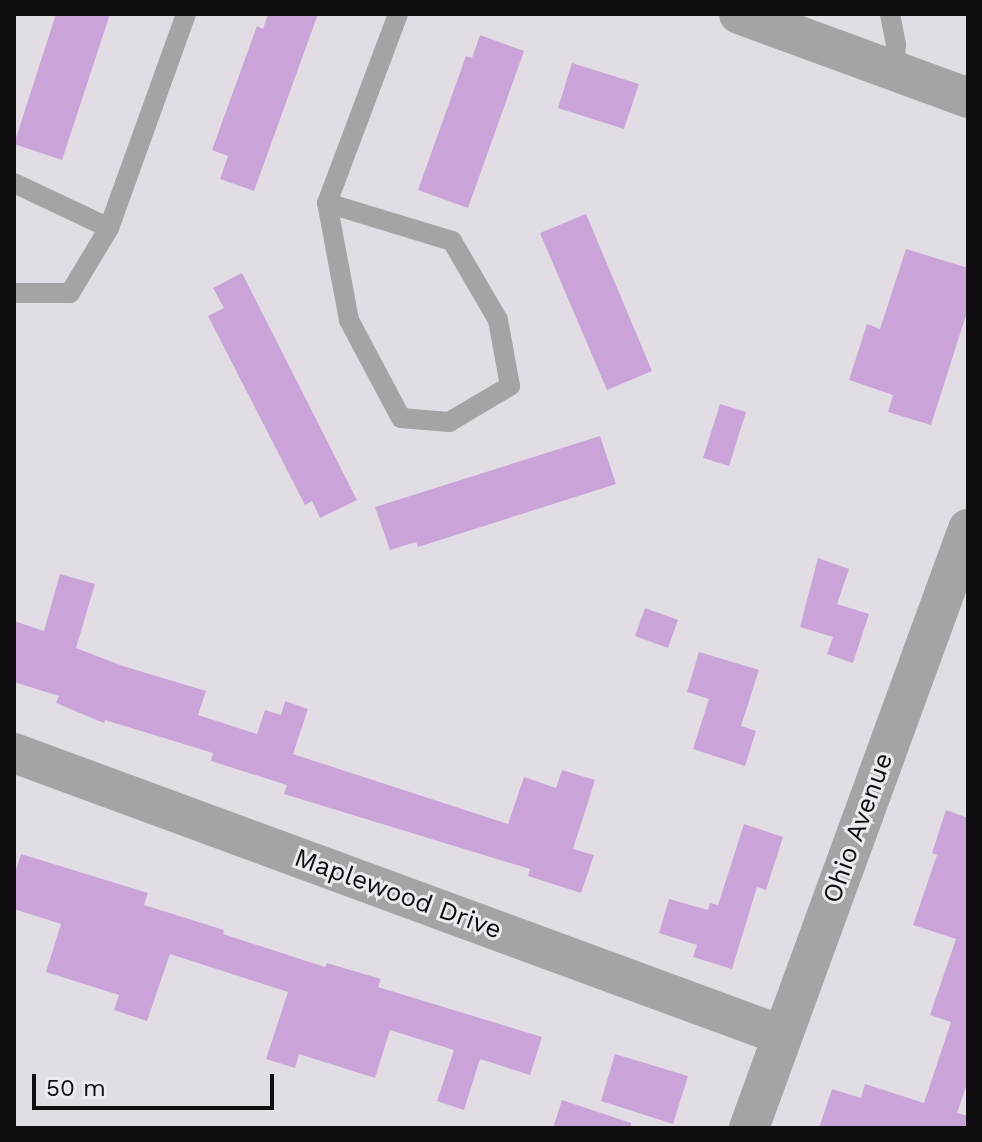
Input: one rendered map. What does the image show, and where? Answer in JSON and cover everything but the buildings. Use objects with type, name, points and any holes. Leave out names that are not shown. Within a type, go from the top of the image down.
[{"type":"street","points":[[739,14],[968,98]]},
{"type":"street","name":"Ohio Avenue","points":[[749,1128],[968,529]]},
{"type":"street","name":"Maplewood Drive","points":[[14,753],[781,1035]]},
{"type":"lane","points":[[14,293],[70,293],[109,228],[186,14]]},
{"type":"lane","points":[[327,203],[452,241],[498,320],[510,386],[449,422],[401,418],[349,320],[327,203],[398,14]]},
{"type":"lane","points":[[890,14],[896,44],[894,70]]},
{"type":"lane","points":[[14,183],[109,228]]}]
